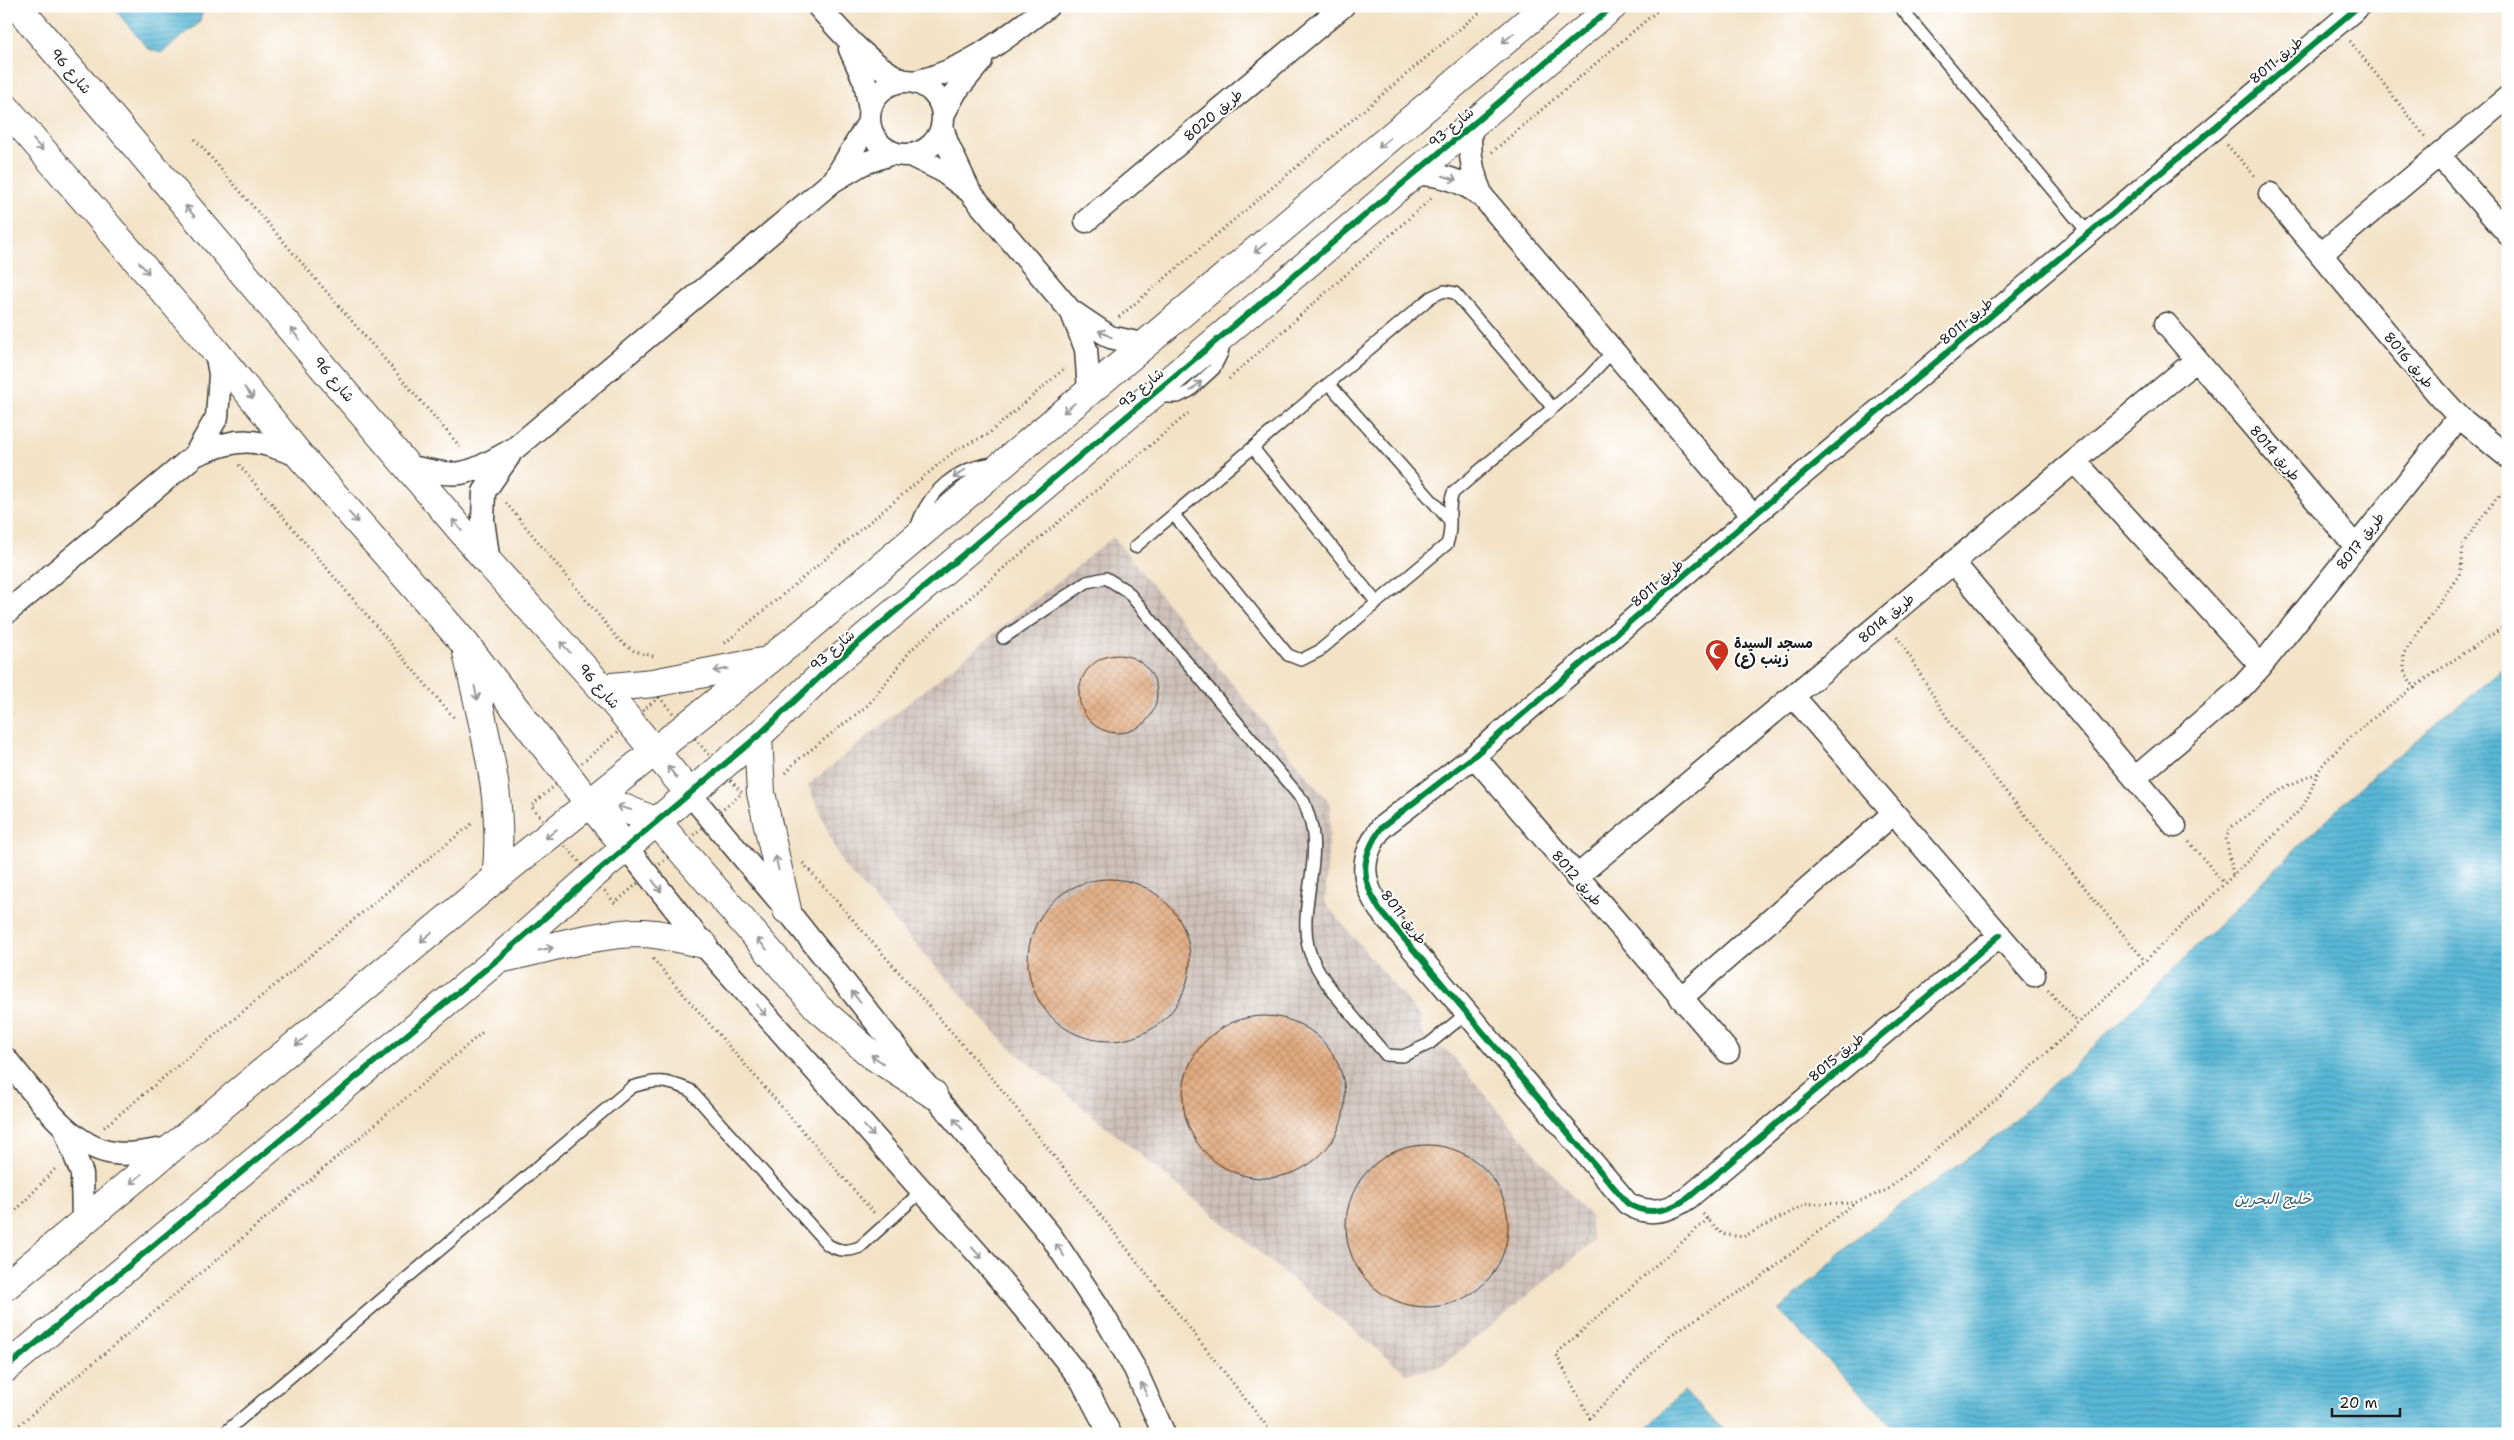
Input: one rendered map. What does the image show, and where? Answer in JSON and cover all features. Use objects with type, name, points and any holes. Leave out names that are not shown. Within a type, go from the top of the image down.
[{"type":"street","name":"شارع 96","points":[[16,6],[489,563],[602,688],[690,795]]},
{"type":"street","points":[[818,6],[844,37],[873,64],[934,94],[940,104],[950,151],[969,191]]},
{"type":"street","points":[[833,181],[869,116],[873,101],[885,88],[954,70],[996,46],[1048,6]]},
{"type":"street","points":[[6,1286],[496,878],[654,750],[769,661],[1546,6]]},
{"type":"street","name":"شارع 93","points":[[6,1368],[498,960],[626,847],[758,736],[832,666],[1613,6]]},
{"type":"street","name":"طريق 8011","points":[[1688,1198],[1677,1206],[1656,1212],[1637,1210],[1628,1203],[1380,910],[1370,895],[1365,878],[1365,859],[1371,842],[1382,827],[1474,756],[1753,516],[2359,6]]},
{"type":"street","name":"طريق 8020","points":[[1086,221],[1341,7]]},
{"type":"street","points":[[844,37],[865,82],[869,116],[877,141],[902,154],[941,170],[969,191],[1070,310],[1093,341],[1089,391]]},
{"type":"street","points":[[407,466],[456,475],[484,475],[833,181],[862,164],[931,146],[938,137],[943,120],[960,85],[996,46]]},
{"type":"street","points":[[2320,254],[2508,97]]},
{"type":"street","points":[[6,108],[216,352],[300,456],[466,646],[703,944],[993,1272],[1082,1381],[1110,1434]]},
{"type":"street","points":[[1463,174],[1470,148],[1470,126]]},
{"type":"street","points":[[2439,155],[2508,234]]},
{"type":"street","points":[[1414,174],[1463,174],[1753,516]]},
{"type":"street","name":"طريق 8016","points":[[2270,194],[2459,417],[2508,456]]},
{"type":"street","name":"طريق 8014","points":[[2166,324],[2355,546]]},
{"type":"street","points":[[1093,341],[1122,340],[1146,345]]},
{"type":"street","points":[[195,455],[217,417],[220,374],[216,352]]},
{"type":"street","name":"طريق 8014","points":[[1576,877],[2196,360]]},
{"type":"street","name":"طريق 8017","points":[[2134,778],[2240,689],[2261,666],[2459,417]]},
{"type":"street","points":[[6,613],[195,455],[222,444],[252,440],[267,443],[300,456]]},
{"type":"street","points":[[2075,461],[2261,666]]},
{"type":"street","points":[[484,475],[482,505],[489,563]]},
{"type":"street","points":[[1953,562],[2175,826]]},
{"type":"street","points":[[466,646],[498,803],[500,845],[496,878]]},
{"type":"street","points":[[602,688],[653,683],[769,661]]},
{"type":"street","points":[[1793,696],[2034,975]]},
{"type":"street","points":[[758,736],[761,793],[787,910]]},
{"type":"street","name":"طريق 8012","points":[[1474,756],[1728,1052]]},
{"type":"street","points":[[690,795],[787,910],[933,1094],[1051,1236],[1099,1308],[1135,1369],[1164,1434]]},
{"type":"street","points":[[589,803],[636,811],[657,822],[818,1008],[872,1055],[933,1094]]},
{"type":"street","points":[[1681,998],[1894,813]]},
{"type":"street","points":[[498,960],[613,935],[674,936],[703,944]]},
{"type":"street","name":"طريق 8015","points":[[1688,1198],[2000,935]]},
{"type":"street","points":[[6,1059],[80,1146],[84,1188],[84,1221]]},
{"type":"street","points":[[80,1146],[116,1154],[175,1147]]},
{"type":"lane","points":[[1899,6],[2090,234]]},
{"type":"lane","points":[[1135,547],[1431,296],[1444,291],[1455,293],[1552,408]]},
{"type":"lane","points":[[1174,515],[1288,655],[1301,660],[1319,651],[1447,544],[1452,531],[1448,506],[1453,493],[1587,379],[1613,351]]},
{"type":"lane","points":[[1328,384],[1450,520]]},
{"type":"lane","points":[[1253,448],[1377,603]]},
{"type":"lane","points":[[1003,638],[1087,582],[1106,578],[1127,591],[1304,802],[1311,820],[1314,837],[1306,929],[1315,967],[1386,1055],[1403,1056],[1429,1044],[1467,1013]]},
{"type":"lane","points":[[223,1434],[632,1087],[651,1081],[671,1082],[690,1090],[828,1245],[838,1250],[849,1251],[860,1248],[922,1191]]},
{"type":"path","points":[[722,644],[957,449],[988,435],[1093,341],[1487,6]]},
{"type":"path","points":[[1227,381],[1463,174],[1663,6]]},
{"type":"path","points":[[2337,25],[2439,155]]},
{"type":"path","points":[[2213,129],[2270,194]]},
{"type":"path","points":[[195,138],[484,475],[619,640],[634,651],[655,656],[662,655]]},
{"type":"path","points":[[785,776],[786,771],[794,763],[868,705],[912,650],[999,572],[1196,406]]},
{"type":"path","points":[[222,444],[458,722]]},
{"type":"path","points":[[2415,689],[2404,671],[2404,653],[2459,575],[2462,568],[2463,545],[2466,539],[2495,500],[2508,490]]},
{"type":"path","points":[[1708,1219],[1556,1354],[1590,1418],[1669,1336],[1761,1278],[1854,1203],[1886,1190],[1997,1099],[2145,961],[2302,808],[2324,763],[2373,720],[2508,624]]},
{"type":"path","points":[[1895,632],[1952,726],[2145,961]]},
{"type":"path","points":[[2233,874],[2226,838],[2231,827],[2285,787],[2318,772]]},
{"type":"path","points":[[6,1221],[50,1173],[80,1146],[393,887],[498,803]]},
{"type":"path","points":[[2175,826],[2224,883]]},
{"type":"path","points":[[799,856],[997,1084],[1273,1434]]},
{"type":"path","points":[[613,935],[615,903]]},
{"type":"path","points":[[647,955],[886,1226]]},
{"type":"path","points":[[2034,975],[2078,1023]]},
{"type":"path","points":[[8,1434],[234,1246],[484,1031]]},
{"type":"path","points":[[1688,1198],[1722,1234],[1743,1237],[1806,1204],[1854,1203]]},
{"type":"shaded area","points":[[1113,537],[1331,805],[1325,903],[1421,1018],[1421,1031],[1429,1043],[1448,1051],[1590,1217],[1593,1242],[1443,1365],[1407,1374],[1007,1045],[842,864],[808,785]]},
{"type":"water","points":[[112,6],[201,6],[203,11],[199,23],[161,53],[148,49]]},
{"type":"water","name":"خليج البحرين","points":[[2508,665],[2508,1434],[1900,1434],[1779,1311],[1869,1228],[1986,1145],[2091,1049],[2363,784]]},
{"type":"water","points":[[1683,1391],[1728,1434],[1640,1434]]},
{"type":"building","points":[[1118,655],[1133,658],[1145,667],[1154,679],[1157,694],[1154,709],[1145,721],[1133,730],[1118,733],[1103,730],[1091,721],[1082,709],[1079,694],[1082,679],[1091,667],[1103,658]]},
{"type":"building","points":[[1101,879],[1117,879],[1140,885],[1160,897],[1172,909],[1184,929],[1190,952],[1190,968],[1184,991],[1172,1011],[1160,1023],[1140,1035],[1117,1041],[1101,1041],[1078,1035],[1058,1023],[1046,1011],[1034,991],[1028,968],[1028,952],[1034,929],[1046,909],[1058,897],[1078,885]]},
{"type":"building","points":[[1264,1016],[1295,1022],[1321,1040],[1339,1066],[1345,1097],[1339,1128],[1321,1154],[1295,1172],[1264,1178],[1233,1172],[1207,1154],[1189,1128],[1183,1097],[1189,1066],[1207,1040],[1233,1022]]},
{"type":"building","points":[[1427,1145],[1458,1151],[1478,1163],[1490,1175],[1502,1195],[1508,1226],[1502,1257],[1490,1277],[1478,1289],[1458,1301],[1427,1307],[1396,1301],[1376,1289],[1364,1277],[1352,1257],[1346,1226],[1352,1195],[1364,1175],[1376,1163],[1396,1151]]},
{"type":"cycle path","points":[[6,1368],[498,959],[592,876],[758,736],[832,665],[1613,6]]},
{"type":"cycle path","points":[[2000,935],[1688,1198],[1666,1209],[1651,1211],[1643,1210],[1627,1203],[1380,910],[1373,899],[1366,878],[1366,858],[1382,827],[1474,756],[1753,516],[2359,6]]},
{"type":"place","name":"مسجد السيدة زينب (ع)","points":[[1717,672]]}]
